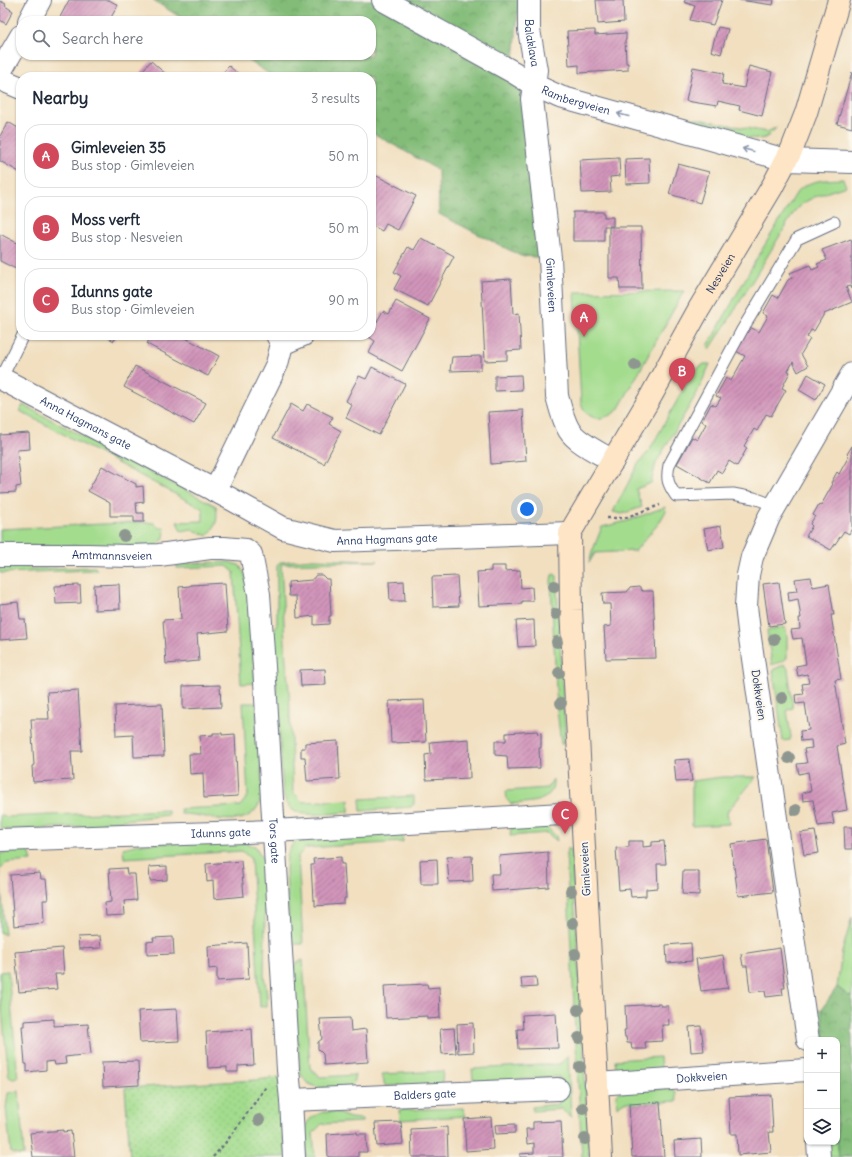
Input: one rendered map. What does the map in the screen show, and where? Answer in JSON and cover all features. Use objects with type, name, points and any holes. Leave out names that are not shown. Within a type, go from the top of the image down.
[{"type":"main road","name":"Nesveien","points":[[570,533],[651,396],[699,308],[772,187],[786,160],[806,113],[839,0]]},
{"type":"main road","name":"Gimleveien","points":[[570,533],[571,610],[600,1157]]},
{"type":"street","points":[[32,16],[40,0]]},
{"type":"street","name":"Rambergveien","points":[[383,0],[514,72],[534,85],[574,102],[786,160],[852,162]]},
{"type":"street","name":"Balaklava","points":[[529,0],[529,30],[536,70],[534,85]]},
{"type":"street","points":[[0,72],[16,45]]},
{"type":"street","points":[[0,79],[16,86]]},
{"type":"street","name":"Gimleveien","points":[[534,85],[532,99],[550,258],[557,396],[561,412],[569,430],[583,443],[613,461]]},
{"type":"street","points":[[215,491],[278,364],[279,340]]},
{"type":"street","name":"Dokkveien","points":[[808,1037],[746,606],[748,575],[752,557],[769,517],[852,374]]},
{"type":"street","name":"Anna Hagmans gate","points":[[1,378],[283,528],[335,542],[570,533]]},
{"type":"street","name":"Amtmannsveien","points":[[0,556],[159,555],[210,548],[224,548]]},
{"type":"street","name":"Tors gate","points":[[224,548],[246,550],[251,554],[259,602],[294,1157]]},
{"type":"street","name":"Idunns gate","points":[[0,840],[274,831],[561,814]]},
{"type":"street","name":"Dokkveien","points":[[596,1084],[804,1070]]},
{"type":"street","name":"Balders gate","points":[[291,1100],[558,1089]]},
{"type":"street","points":[[818,1145],[820,1157]]},
{"type":"lane","points":[[776,506],[754,498],[733,494],[676,496],[668,485],[666,476],[669,465],[742,330],[797,239],[834,222]]},
{"type":"lane","points":[[1,378],[20,340]]},
{"type":"path","points":[[603,518],[624,518],[662,504],[676,496]]},
{"type":"path","points":[[213,1157],[227,1141],[274,1076],[280,1072],[288,1070]]},
{"type":"green space","points":[[153,0],[519,0],[513,72],[534,85],[550,258],[521,256],[439,214],[438,170],[376,135],[376,72],[266,72],[248,60],[376,60],[376,16],[178,16]]},
{"type":"green space","points":[[682,116],[767,132],[777,127],[765,138],[748,138],[736,136],[680,119]]},
{"type":"green space","points":[[843,179],[846,186],[826,192],[807,201],[796,209],[710,349],[708,346],[758,256],[797,192],[812,182]]},
{"type":"green space","points":[[684,291],[618,410],[613,414],[602,418],[592,417],[588,414],[581,403],[575,292]]},
{"type":"green space","points":[[704,364],[710,364],[697,393],[656,463],[651,483],[636,489],[642,507],[622,514],[613,512],[638,464],[649,451],[693,372]]},
{"type":"green space","points":[[23,405],[216,506],[217,519],[215,526],[207,536],[192,529],[181,531],[177,522],[203,521],[203,509],[20,411]]},
{"type":"green space","points":[[665,507],[666,511],[659,523],[635,551],[595,553],[589,563],[602,527],[627,521]]},
{"type":"green space","points":[[144,522],[154,523],[159,528],[164,527],[164,538],[154,546],[0,546],[0,529]]},
{"type":"green space","points":[[313,559],[378,561],[281,564],[286,662],[289,690],[293,792],[303,802],[349,800],[349,812],[305,814],[289,807],[283,794],[273,634],[277,623],[277,566],[280,562]]},
{"type":"green space","points":[[228,562],[239,565],[245,574],[255,683],[241,684],[234,572],[227,566],[177,568],[177,564]]},
{"type":"green space","points":[[27,564],[29,569],[95,567],[97,570],[0,573],[0,565]]},
{"type":"green space","points":[[554,574],[557,576],[565,729],[563,744],[561,744],[557,709],[551,581],[552,575]]},
{"type":"green space","points":[[785,627],[787,634],[787,658],[772,665],[767,631]]},
{"type":"green space","points":[[785,664],[788,669],[793,708],[787,710],[791,737],[790,740],[783,741],[773,670]]},
{"type":"green space","points":[[243,703],[256,703],[263,794],[259,805],[252,814],[233,820],[181,814],[180,809],[240,806],[248,796]]},
{"type":"green space","points":[[722,777],[756,777],[727,812],[729,824],[692,826],[692,781]]},
{"type":"green space","points":[[553,779],[553,787],[550,793],[540,800],[511,804],[507,800],[506,791],[547,788]]},
{"type":"green space","points":[[414,796],[414,804],[411,807],[361,811],[360,799]]},
{"type":"green space","points":[[168,810],[168,815],[106,822],[93,826],[9,830],[0,828],[0,814],[5,817]]},
{"type":"green space","points":[[517,826],[546,826],[556,836],[557,841],[547,833],[510,836],[511,829]]},
{"type":"green space","points":[[402,834],[403,842],[306,848],[298,856],[303,944],[290,944],[286,870],[287,856],[297,838]]},
{"type":"green space","points":[[236,840],[255,846],[263,859],[266,871],[264,975],[267,1006],[260,1007],[251,859],[242,851],[124,858],[123,848],[139,844]]},
{"type":"green space","points":[[567,849],[570,849],[571,854],[578,951],[589,1157],[582,1157],[566,854]]},
{"type":"green space","points":[[29,850],[32,861],[7,863],[0,870],[0,854],[11,851]]},
{"type":"green space","points":[[0,872],[5,935],[0,932]]},
{"type":"green space","points":[[852,917],[852,996],[849,996],[837,987],[842,952]]},
{"type":"green space","points":[[303,960],[310,1068],[320,1077],[355,1075],[353,1083],[350,1087],[318,1088],[307,1083],[300,1073],[293,970],[297,962]]},
{"type":"green space","points":[[8,971],[18,1078],[13,1079],[9,1077],[0,993],[0,972]]},
{"type":"green space","points":[[837,987],[849,996],[852,996],[852,1157],[839,1157],[838,1145],[840,1145],[840,1037],[825,1037],[822,1009]]},
{"type":"green space","points":[[822,1009],[825,1037],[821,1037],[818,1010]]},
{"type":"green space","points":[[568,1055],[571,1117],[561,1109],[533,1111],[532,1107],[559,1104],[559,1077],[477,1082],[473,1079],[472,1069],[560,1064]]},
{"type":"green space","points":[[660,1057],[661,1070],[620,1073],[616,1069],[615,1060]]},
{"type":"green space","points":[[443,1071],[442,1082],[439,1085],[385,1086],[382,1074]]},
{"type":"green space","points":[[279,1077],[286,1157],[130,1157],[125,1088],[257,1080]]},
{"type":"green space","points":[[671,1088],[676,1092],[677,1101],[633,1104],[632,1102],[624,1102],[617,1107],[616,1094],[618,1092]]},
{"type":"green space","points":[[19,1091],[24,1155],[11,1153],[6,1108],[8,1093]]},
{"type":"green space","points":[[463,1108],[465,1116],[400,1120],[399,1110]]},
{"type":"green space","points":[[324,1112],[335,1112],[350,1118],[362,1119],[362,1122],[322,1124],[313,1133],[315,1157],[306,1157],[304,1135],[307,1124],[310,1119]]},
{"type":"green space","points":[[823,1145],[838,1145],[839,1157],[825,1157]]},
{"type":"building","points":[[69,0],[109,0],[118,5],[112,16],[61,16]]},
{"type":"building","points":[[596,0],[623,0],[624,22],[598,24]]},
{"type":"building","points":[[685,0],[722,0],[713,25],[690,20],[695,6],[684,2]]},
{"type":"building","points":[[739,0],[774,0],[773,5]]},
{"type":"building","points":[[0,1],[6,4],[5,6],[13,11],[6,24],[0,20]]},
{"type":"building","points":[[718,27],[728,29],[721,54],[711,51]]},
{"type":"building","points":[[595,30],[595,35],[626,33],[626,63],[628,63],[628,70],[579,73],[579,65],[569,66],[567,31]]},
{"type":"building","points":[[151,61],[163,72],[141,72]]},
{"type":"building","points":[[229,66],[236,72],[224,72]]},
{"type":"building","points":[[749,66],[772,72],[762,116],[739,110],[740,106],[718,101],[717,106],[686,101],[693,67],[724,73],[722,84],[744,88]]},
{"type":"building","points":[[852,72],[852,128],[837,124]]},
{"type":"building","points":[[8,122],[16,127],[16,170],[0,161],[0,136]]},
{"type":"building","points":[[619,158],[620,176],[610,177],[611,192],[582,193],[580,160]]},
{"type":"building","points":[[649,158],[650,183],[626,184],[625,159]]},
{"type":"building","points":[[678,164],[709,172],[700,203],[669,194]]},
{"type":"building","points":[[376,176],[416,196],[398,230],[386,224],[382,231],[376,228]]},
{"type":"building","points":[[573,212],[604,212],[604,217],[613,217],[613,226],[604,226],[604,241],[573,241]]},
{"type":"building","points":[[609,227],[641,227],[642,289],[620,289],[619,278],[609,278]]},
{"type":"building","points":[[0,234],[16,242],[16,269],[0,261]]},
{"type":"building","points":[[421,238],[454,256],[428,306],[394,289],[401,276],[394,272],[408,247],[414,250]]},
{"type":"building","points":[[851,239],[852,288],[851,289],[850,286],[846,287],[852,302],[824,314],[814,331],[811,330],[807,337],[810,339],[801,354],[808,366],[798,372],[793,362],[782,388],[786,390],[771,416],[766,414],[757,431],[754,429],[744,446],[747,448],[737,466],[729,461],[722,473],[717,470],[710,483],[677,464],[692,437],[697,440],[706,424],[702,421],[711,404],[716,406],[721,398],[716,396],[726,378],[731,381],[745,356],[736,351],[748,326],[759,332],[768,316],[763,313],[773,295],[778,298],[788,280],[792,278],[790,273],[810,265],[812,270],[819,267],[817,264],[827,260],[822,250]]},
{"type":"building","points":[[511,279],[513,314],[519,313],[521,350],[507,351],[507,360],[485,361],[481,281]]},
{"type":"building","points":[[396,301],[430,319],[402,371],[369,353],[375,341],[374,340],[376,340],[376,323],[383,311],[389,314]]},
{"type":"building","points":[[149,340],[189,340],[219,356],[208,376],[147,344]]},
{"type":"building","points":[[481,356],[481,370],[450,371],[452,357]]},
{"type":"building","points":[[135,366],[206,403],[194,424],[124,387]]},
{"type":"building","points":[[372,367],[405,384],[379,435],[346,418],[352,405],[346,401],[352,389],[359,376],[366,379]]},
{"type":"building","points":[[808,374],[825,384],[816,400],[799,390]]},
{"type":"building","points":[[521,375],[522,390],[495,391],[495,376]]},
{"type":"building","points":[[291,404],[303,411],[307,404],[333,417],[329,424],[341,431],[324,464],[273,438]]},
{"type":"building","points":[[523,410],[526,461],[491,464],[488,412]]},
{"type":"building","points":[[29,433],[30,449],[17,450],[21,486],[16,487],[16,492],[0,493],[0,435]]},
{"type":"building","points":[[852,446],[852,528],[849,534],[844,531],[831,550],[806,536],[812,526],[810,524],[815,516],[813,515],[819,504],[821,505],[833,484],[831,483],[837,472],[839,474],[849,456],[847,454]]},
{"type":"building","points":[[102,466],[136,484],[136,487],[143,486],[144,502],[136,503],[137,513],[144,513],[144,522],[134,522],[134,516],[110,516],[110,503],[88,491]]},
{"type":"building","points":[[721,526],[724,547],[708,550],[704,529]]},
{"type":"building","points":[[491,566],[505,566],[505,571],[520,570],[521,588],[532,587],[533,601],[522,601],[522,604],[479,606],[477,572],[491,571]]},
{"type":"building","points":[[316,575],[322,575],[326,579],[329,579],[331,616],[329,616],[329,624],[314,625],[314,616],[297,618],[296,596],[289,596],[288,582],[312,580]]},
{"type":"building","points":[[457,576],[459,606],[433,607],[432,577]]},
{"type":"building","points":[[811,577],[813,587],[829,584],[834,615],[831,615],[841,679],[835,680],[845,744],[837,746],[847,810],[832,813],[834,824],[818,826],[813,800],[803,801],[802,793],[811,791],[808,772],[799,774],[797,764],[807,763],[804,749],[812,748],[811,740],[801,741],[800,731],[809,730],[805,703],[796,704],[795,695],[804,694],[802,684],[809,683],[807,674],[798,676],[796,666],[806,664],[802,638],[793,639],[791,630],[800,629],[799,618],[801,618],[798,599],[789,601],[788,592],[797,591],[795,579]]},
{"type":"building","points":[[404,581],[405,601],[390,601],[389,582]]},
{"type":"building","points":[[779,582],[785,624],[769,626],[763,584]]},
{"type":"building","points":[[225,583],[228,631],[197,634],[199,661],[166,664],[163,620],[181,619],[179,587]]},
{"type":"building","points":[[119,584],[120,609],[95,610],[94,585]]},
{"type":"building","points":[[80,585],[81,603],[56,604],[55,586]]},
{"type":"building","points":[[639,587],[642,591],[653,591],[656,658],[606,659],[604,627],[611,626],[610,604],[603,604],[602,593],[627,592],[630,588]]},
{"type":"building","points":[[18,602],[20,619],[25,619],[27,638],[0,640],[0,604]]},
{"type":"building","points":[[534,620],[535,646],[518,647],[516,621]]},
{"type":"building","points":[[325,669],[326,685],[301,686],[300,670]]},
{"type":"building","points":[[220,685],[221,707],[183,709],[183,686]]},
{"type":"building","points":[[78,690],[82,751],[71,751],[73,780],[33,782],[32,766],[34,765],[31,719],[49,719],[47,692]]},
{"type":"building","points":[[424,700],[426,742],[391,743],[389,701]]},
{"type":"building","points":[[162,704],[164,756],[134,757],[133,735],[116,736],[115,706]]},
{"type":"building","points":[[537,731],[538,734],[541,733],[541,748],[539,748],[540,768],[508,769],[507,756],[495,755],[495,741],[506,741],[506,733]]},
{"type":"building","points":[[213,733],[222,733],[222,735],[235,734],[238,796],[204,798],[203,773],[190,774],[189,754],[201,754],[200,736],[213,735]]},
{"type":"building","points":[[469,739],[470,778],[426,780],[425,755],[431,754],[430,742]]},
{"type":"building","points":[[338,741],[340,779],[307,781],[305,757],[301,757],[301,748],[305,748],[305,743]]},
{"type":"building","points":[[689,759],[692,781],[676,782],[674,760]]},
{"type":"building","points":[[844,827],[852,827],[852,849],[845,849]]},
{"type":"building","points":[[815,831],[819,853],[804,855],[800,833]]},
{"type":"building","points":[[766,839],[773,892],[738,896],[731,844]]},
{"type":"building","points":[[629,841],[643,841],[643,847],[652,846],[652,842],[664,841],[666,864],[657,864],[658,888],[646,889],[646,896],[631,897],[630,889],[619,890],[616,848],[629,847]]},
{"type":"building","points":[[548,852],[549,887],[492,891],[491,874],[500,874],[499,856]]},
{"type":"building","points":[[472,856],[473,881],[449,882],[447,857]]},
{"type":"building","points":[[341,857],[341,864],[344,864],[346,898],[344,898],[344,904],[315,906],[315,900],[313,900],[311,865],[314,865],[313,859]]},
{"type":"building","points":[[437,859],[438,884],[421,884],[420,860]]},
{"type":"building","points":[[241,861],[244,896],[214,899],[213,881],[207,882],[206,864]]},
{"type":"building","points":[[167,866],[167,880],[150,881],[149,867]]},
{"type":"building","points":[[126,868],[127,874],[135,874],[137,900],[124,901],[125,915],[106,916],[105,903],[111,902],[109,869]]},
{"type":"building","points":[[683,871],[699,871],[699,895],[682,894]]},
{"type":"building","points":[[40,873],[41,879],[46,879],[48,900],[43,900],[44,923],[14,926],[10,875]]},
{"type":"building","points":[[100,936],[101,948],[79,949],[78,937]]},
{"type":"building","points":[[173,937],[174,954],[147,955],[147,942],[154,941],[153,938]]},
{"type":"building","points":[[247,943],[249,979],[217,981],[217,968],[209,969],[208,946]]},
{"type":"building","points":[[691,943],[692,961],[667,963],[666,945]]},
{"type":"building","points":[[62,948],[64,974],[55,974],[57,989],[19,992],[15,952]]},
{"type":"building","points":[[780,948],[785,988],[782,988],[783,995],[766,997],[765,991],[750,992],[747,966],[743,966],[741,954]]},
{"type":"building","points":[[723,955],[728,988],[701,991],[696,959]]},
{"type":"building","points":[[536,977],[537,987],[522,988],[521,978]]},
{"type":"building","points":[[427,984],[428,988],[439,987],[440,1018],[427,1019],[427,1016],[386,1018],[384,986]]},
{"type":"building","points":[[661,1004],[661,1006],[668,1006],[669,1025],[662,1025],[663,1041],[645,1042],[646,1049],[632,1049],[631,1043],[627,1043],[625,1037],[625,1006]]},
{"type":"building","points":[[177,1009],[179,1041],[140,1043],[138,1011]]},
{"type":"building","points":[[556,1013],[558,1048],[518,1049],[517,1029],[523,1029],[522,1015]]},
{"type":"building","points":[[350,1018],[351,1031],[366,1029],[368,1062],[324,1065],[323,1054],[318,1049],[318,1042],[322,1039],[320,1019]]},
{"type":"building","points":[[54,1019],[54,1026],[88,1024],[91,1054],[65,1057],[66,1064],[55,1065],[54,1061],[46,1062],[46,1070],[27,1072],[22,1026],[24,1026],[24,1021]]},
{"type":"building","points":[[473,1023],[474,1052],[458,1053],[457,1024]]},
{"type":"building","points":[[701,1026],[704,1051],[691,1052],[689,1027]]},
{"type":"building","points":[[454,1028],[456,1053],[442,1054],[440,1029]]},
{"type":"building","points":[[252,1029],[254,1065],[238,1066],[238,1072],[227,1072],[227,1067],[208,1068],[206,1032]]},
{"type":"building","points":[[138,1061],[139,1085],[103,1087],[102,1062]]},
{"type":"building","points":[[771,1095],[773,1132],[769,1132],[771,1152],[738,1155],[737,1134],[731,1134],[729,1097]]},
{"type":"building","points":[[660,1102],[664,1157],[632,1157],[629,1104]]},
{"type":"building","points":[[491,1117],[493,1149],[466,1151],[464,1119]]},
{"type":"building","points":[[561,1121],[563,1157],[520,1157],[520,1154],[534,1153],[534,1143],[527,1144],[526,1129],[533,1129],[533,1122]]},
{"type":"building","points":[[401,1122],[403,1144],[377,1146],[375,1123]]},
{"type":"building","points":[[515,1124],[515,1133],[496,1134],[495,1125]]},
{"type":"building","points":[[447,1127],[448,1157],[412,1157],[411,1129]]},
{"type":"building","points":[[63,1130],[63,1132],[71,1131],[74,1157],[33,1157],[30,1133]]},
{"type":"building","points":[[357,1132],[357,1134],[366,1134],[367,1152],[358,1152],[358,1157],[328,1157],[327,1134]]},
{"type":"building","points":[[701,1139],[702,1157],[675,1157],[674,1141]]},
{"type":"place","name":"Gimleveien 35","points":[[584,337]]},
{"type":"place","name":"Moss verft","points":[[682,391]]},
{"type":"place","name":"Idunns gate","points":[[565,834]]}]
